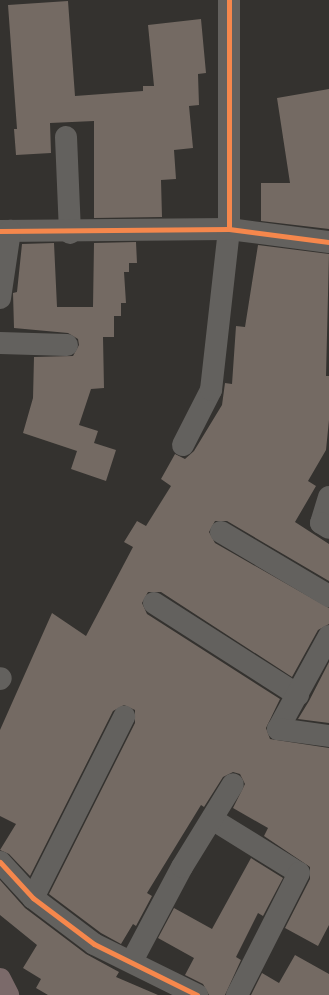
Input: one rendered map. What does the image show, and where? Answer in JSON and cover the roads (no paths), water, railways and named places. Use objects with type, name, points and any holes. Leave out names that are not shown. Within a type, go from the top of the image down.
[{"type":"highway","points":[[0,979],[8,995]]},
{"type":"street","points":[[183,445],[211,390],[229,229],[229,0]]},
{"type":"street","points":[[66,137],[70,233]]},
{"type":"street","points":[[0,298],[5,231],[70,233],[229,229],[329,242]]},
{"type":"street","points":[[0,343],[67,345]]},
{"type":"street","points":[[329,497],[321,523],[329,528]]},
{"type":"street","points":[[221,532],[329,596]]},
{"type":"street","points":[[154,603],[298,695]]},
{"type":"street","points":[[329,636],[278,729],[329,736]]},
{"type":"street","points":[[33,898],[124,717]]},
{"type":"street","points":[[132,961],[232,784]]},
{"type":"street","points":[[212,819],[299,873],[237,995]]},
{"type":"street","points":[[0,862],[33,898],[94,944],[132,961],[197,995]]}]
